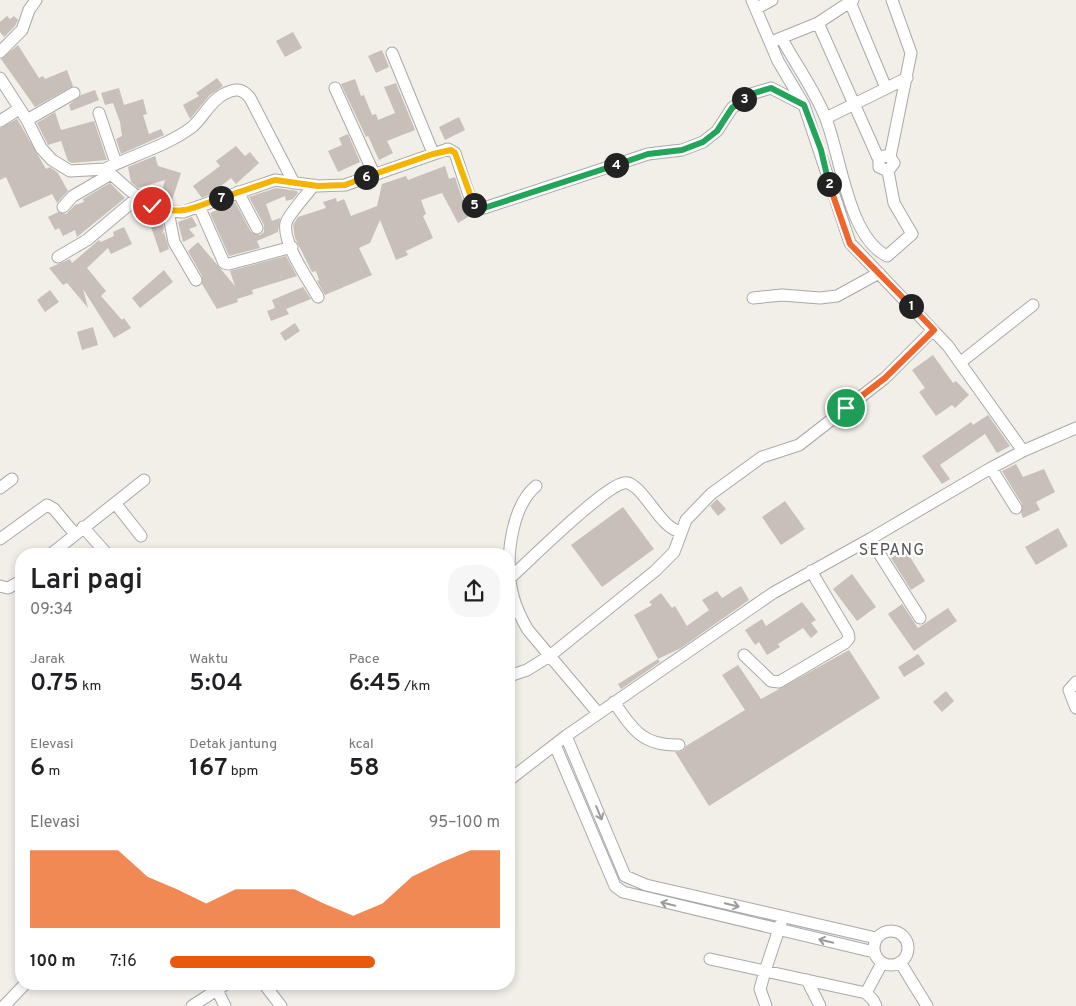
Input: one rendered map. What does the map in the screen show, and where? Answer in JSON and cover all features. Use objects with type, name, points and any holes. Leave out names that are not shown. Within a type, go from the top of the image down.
[{"type":"street","points":[[0,52],[22,30],[29,10],[36,0]]},
{"type":"street","points":[[772,0],[755,4],[778,61],[804,105],[821,150],[826,174],[846,237],[854,249],[934,330],[961,362],[1023,451]]},
{"type":"street","points":[[782,39],[826,118],[859,225],[873,246],[886,256],[912,234],[894,203],[888,171],[879,167],[885,158],[906,78],[911,49],[892,0]]},
{"type":"street","points":[[770,41],[782,39],[818,23],[852,1],[886,88]]},
{"type":"street","points":[[818,23],[854,104],[885,158]]},
{"type":"street","points":[[392,53],[433,154]]},
{"type":"street","points":[[0,78],[27,120],[41,148],[64,169],[70,171],[111,169]]},
{"type":"street","points":[[826,118],[906,78]]},
{"type":"street","points":[[335,88],[374,174]]},
{"type":"street","points":[[99,113],[111,169],[137,198],[152,206],[168,211],[183,212],[275,180],[283,179],[294,183],[314,185],[345,185],[448,149],[455,153],[472,204],[476,207],[484,208],[648,154],[682,150],[703,142],[717,131],[732,108],[751,94],[771,88],[804,105]]},
{"type":"street","points":[[63,207],[74,196],[111,169],[175,138],[192,127],[217,98],[238,89],[242,90],[250,98],[294,183]]},
{"type":"street","points":[[27,120],[74,93]]},
{"type":"street","points":[[0,122],[19,109]]},
{"type":"street","points":[[314,185],[286,221],[286,235],[318,297]]},
{"type":"street","points":[[238,192],[257,228]]},
{"type":"street","points":[[58,257],[87,240],[137,198]]},
{"type":"street","points":[[199,206],[224,263],[229,264],[292,247]]},
{"type":"street","points":[[168,211],[174,242],[196,280]]},
{"type":"street","points":[[753,298],[782,295],[820,298],[837,296],[879,273]]},
{"type":"street","points":[[961,362],[1033,305]]},
{"type":"street","points":[[515,674],[527,670],[551,655],[655,571],[674,552],[686,520],[711,494],[762,457],[799,445],[885,378],[934,330]]},
{"type":"street","points":[[515,775],[614,702],[773,593],[991,468],[1023,451],[1076,428]]},
{"type":"street","points":[[991,468],[1016,508]]},
{"type":"street","points":[[0,488],[12,479]]},
{"type":"street","points":[[58,548],[144,480]]},
{"type":"street","points":[[515,574],[604,494],[624,483],[628,483],[639,490],[669,526],[681,532]]},
{"type":"street","points":[[511,548],[516,522],[523,503],[536,486]]},
{"type":"street","points":[[115,503],[141,536]]},
{"type":"street","points":[[2,532],[47,505],[100,548]]},
{"type":"street","points":[[870,539],[920,618]]},
{"type":"street","points":[[744,655],[771,680],[780,682],[845,643],[848,633],[811,571]]},
{"type":"street","points":[[0,587],[8,588],[15,585]]},
{"type":"street","points":[[515,597],[520,616],[528,630],[551,655],[598,714]]},
{"type":"street","points":[[1076,682],[1069,690],[1076,708]]},
{"type":"street","points":[[614,702],[643,737],[654,744],[679,745]]},
{"type":"street","points":[[566,736],[625,876],[635,882],[876,938]]},
{"type":"street","points":[[554,745],[615,886],[623,892],[874,952],[882,963],[892,965],[900,962],[908,951],[905,937],[893,930],[883,932],[876,938],[874,952]]},
{"type":"street","points":[[572,785],[584,778]]},
{"type":"street","points":[[605,863],[617,857]]},
{"type":"street","points":[[766,1006],[760,989],[783,916]]},
{"type":"street","points":[[710,959],[866,993],[871,996],[876,1006]]},
{"type":"street","points":[[900,962],[927,1006]]},
{"type":"street","points":[[866,993],[882,963]]},
{"type":"street","points":[[807,980],[820,1006]]},
{"type":"street","points":[[4,1006],[20,990]]},
{"type":"street","points":[[192,1006],[216,990]]},
{"type":"street","points":[[222,990],[225,1006]]},
{"type":"street","points":[[269,990],[281,1006]]},
{"type":"building","points":[[7,16],[10,19],[14,16],[18,20],[4,37],[0,32],[0,22]]},
{"type":"building","points":[[293,32],[302,48],[285,57],[276,41]]},
{"type":"building","points":[[18,45],[39,78],[43,76],[45,79],[67,70],[73,86],[35,107],[1,59]]},
{"type":"building","points":[[382,50],[389,67],[376,73],[368,56]]},
{"type":"building","points":[[217,78],[223,86],[209,96],[190,119],[183,105],[199,96],[196,93]]},
{"type":"building","points":[[355,79],[361,96],[364,95],[372,115],[376,114],[378,120],[395,113],[384,87],[396,83],[415,130],[387,141],[393,153],[379,160],[341,84]]},
{"type":"building","points":[[119,88],[124,105],[143,99],[147,114],[143,115],[149,134],[161,129],[164,135],[121,154],[116,139],[122,136],[120,122],[113,103],[105,105],[101,93]]},
{"type":"building","points":[[95,90],[99,100],[71,111],[69,105],[81,95]]},
{"type":"building","points":[[55,112],[61,130],[94,121],[107,160],[72,163],[68,161],[61,141],[48,145],[37,123]]},
{"type":"building","points":[[459,117],[465,130],[445,140],[439,127]]},
{"type":"building","points":[[17,119],[46,169],[50,167],[58,173],[68,191],[57,203],[52,194],[20,208],[6,177],[0,180],[0,128]]},
{"type":"building","points":[[348,134],[360,162],[338,172],[328,151],[342,145],[339,138]]},
{"type":"building","points":[[236,146],[245,156],[250,152],[259,163],[236,184],[231,178],[211,194],[202,198],[193,186],[220,166],[216,161]]},
{"type":"building","points":[[155,156],[158,166],[181,173],[171,203],[159,200],[165,180],[138,188],[131,182],[128,167]]},
{"type":"building","points":[[445,166],[449,179],[455,177],[465,207],[473,214],[458,223],[442,193],[421,200],[426,214],[423,216],[433,238],[406,251],[408,255],[396,260],[380,220],[370,243],[359,248],[372,275],[325,295],[317,281],[319,280],[316,271],[312,272],[295,238],[293,225],[298,217],[326,208],[323,202],[336,198],[337,202],[344,199],[351,216],[377,206],[382,184],[406,176],[408,180]]},
{"type":"building","points":[[110,183],[125,198],[77,237],[75,230],[63,236],[59,228],[55,230],[48,217],[58,212],[66,214],[75,205],[84,202],[83,199]]},
{"type":"building","points":[[276,188],[297,191],[298,193],[293,199],[286,201],[285,196],[266,204],[272,221],[280,218],[278,232],[257,241],[260,248],[229,256],[210,213],[235,202],[251,232],[260,235],[264,232],[264,225],[249,197]]},
{"type":"building","points":[[156,215],[161,216],[164,229],[162,234],[164,232],[169,249],[160,253],[148,218]]},
{"type":"building","points":[[192,217],[197,226],[189,229],[195,236],[183,242],[178,222]]},
{"type":"building","points":[[124,227],[132,244],[111,254],[108,248],[87,268],[106,291],[101,296],[122,320],[124,318],[131,328],[114,338],[83,289],[88,308],[67,283],[63,285],[49,268],[70,259],[72,263],[99,240],[101,242],[114,236],[113,232]]},
{"type":"building","points":[[198,242],[235,286],[230,271],[286,256],[297,276],[252,290],[253,294],[237,299],[238,302],[217,309],[202,284],[202,276],[188,251]]},
{"type":"building","points":[[164,270],[173,282],[140,308],[132,298]]},
{"type":"building","points":[[303,287],[311,299],[286,309],[289,314],[271,321],[267,311],[275,308],[272,300]]},
{"type":"building","points":[[50,290],[59,302],[45,312],[37,300]]},
{"type":"building","points":[[295,323],[300,331],[285,341],[280,333]]},
{"type":"building","points":[[93,327],[98,345],[82,350],[77,332]]},
{"type":"building","points":[[933,355],[953,383],[956,381],[969,395],[955,408],[952,405],[936,416],[919,392],[925,388],[912,370]]},
{"type":"building","points":[[988,415],[1010,446],[997,453],[985,434],[940,465],[950,479],[942,484],[922,456],[971,422],[973,425]]},
{"type":"building","points":[[1016,464],[1023,477],[1044,469],[1055,492],[1036,502],[1040,510],[1023,518],[1021,513],[1022,504],[1002,471]]},
{"type":"building","points":[[717,499],[726,509],[718,516],[710,506]]},
{"type":"building","points":[[785,501],[805,529],[781,545],[762,517]]},
{"type":"building","points":[[623,507],[654,549],[602,587],[571,545]]},
{"type":"building","points":[[1058,528],[1068,546],[1036,565],[1025,547]]},
{"type":"building","points":[[905,549],[925,581],[911,590],[891,558]]},
{"type":"building","points":[[852,574],[876,607],[857,621],[833,589]]},
{"type":"building","points":[[741,586],[749,600],[681,648],[658,659],[634,615],[652,605],[649,602],[661,593],[672,608],[675,606],[687,626],[709,610],[702,600],[717,591],[722,598]]},
{"type":"building","points":[[802,602],[816,620],[811,623],[818,632],[811,638],[803,628],[778,644],[780,647],[767,655],[759,642],[755,645],[745,630],[762,619],[766,626]]},
{"type":"building","points":[[902,604],[918,628],[948,608],[957,621],[914,651],[888,614]]},
{"type":"building","points":[[849,650],[880,698],[709,806],[675,752],[683,751],[686,746],[745,710],[722,675],[738,665],[761,699]]},
{"type":"building","points":[[918,654],[925,664],[904,677],[898,667]]},
{"type":"building","points":[[658,659],[660,662],[621,689],[618,684]]},
{"type":"building","points":[[946,691],[954,701],[942,712],[933,702]]},
{"type":"district","name":"SEPANG","points":[[892,551]]},
{"type":"route","points":[[152,206],[168,211],[183,212],[256,185],[283,179],[294,183],[318,186],[345,185],[448,149],[455,153],[472,204],[476,207],[484,208],[648,154],[682,150],[703,142],[717,131],[732,108],[751,94],[771,88],[787,94],[804,105],[821,150],[826,174],[846,237],[850,244],[899,292],[934,330],[885,378],[846,408]]}]
